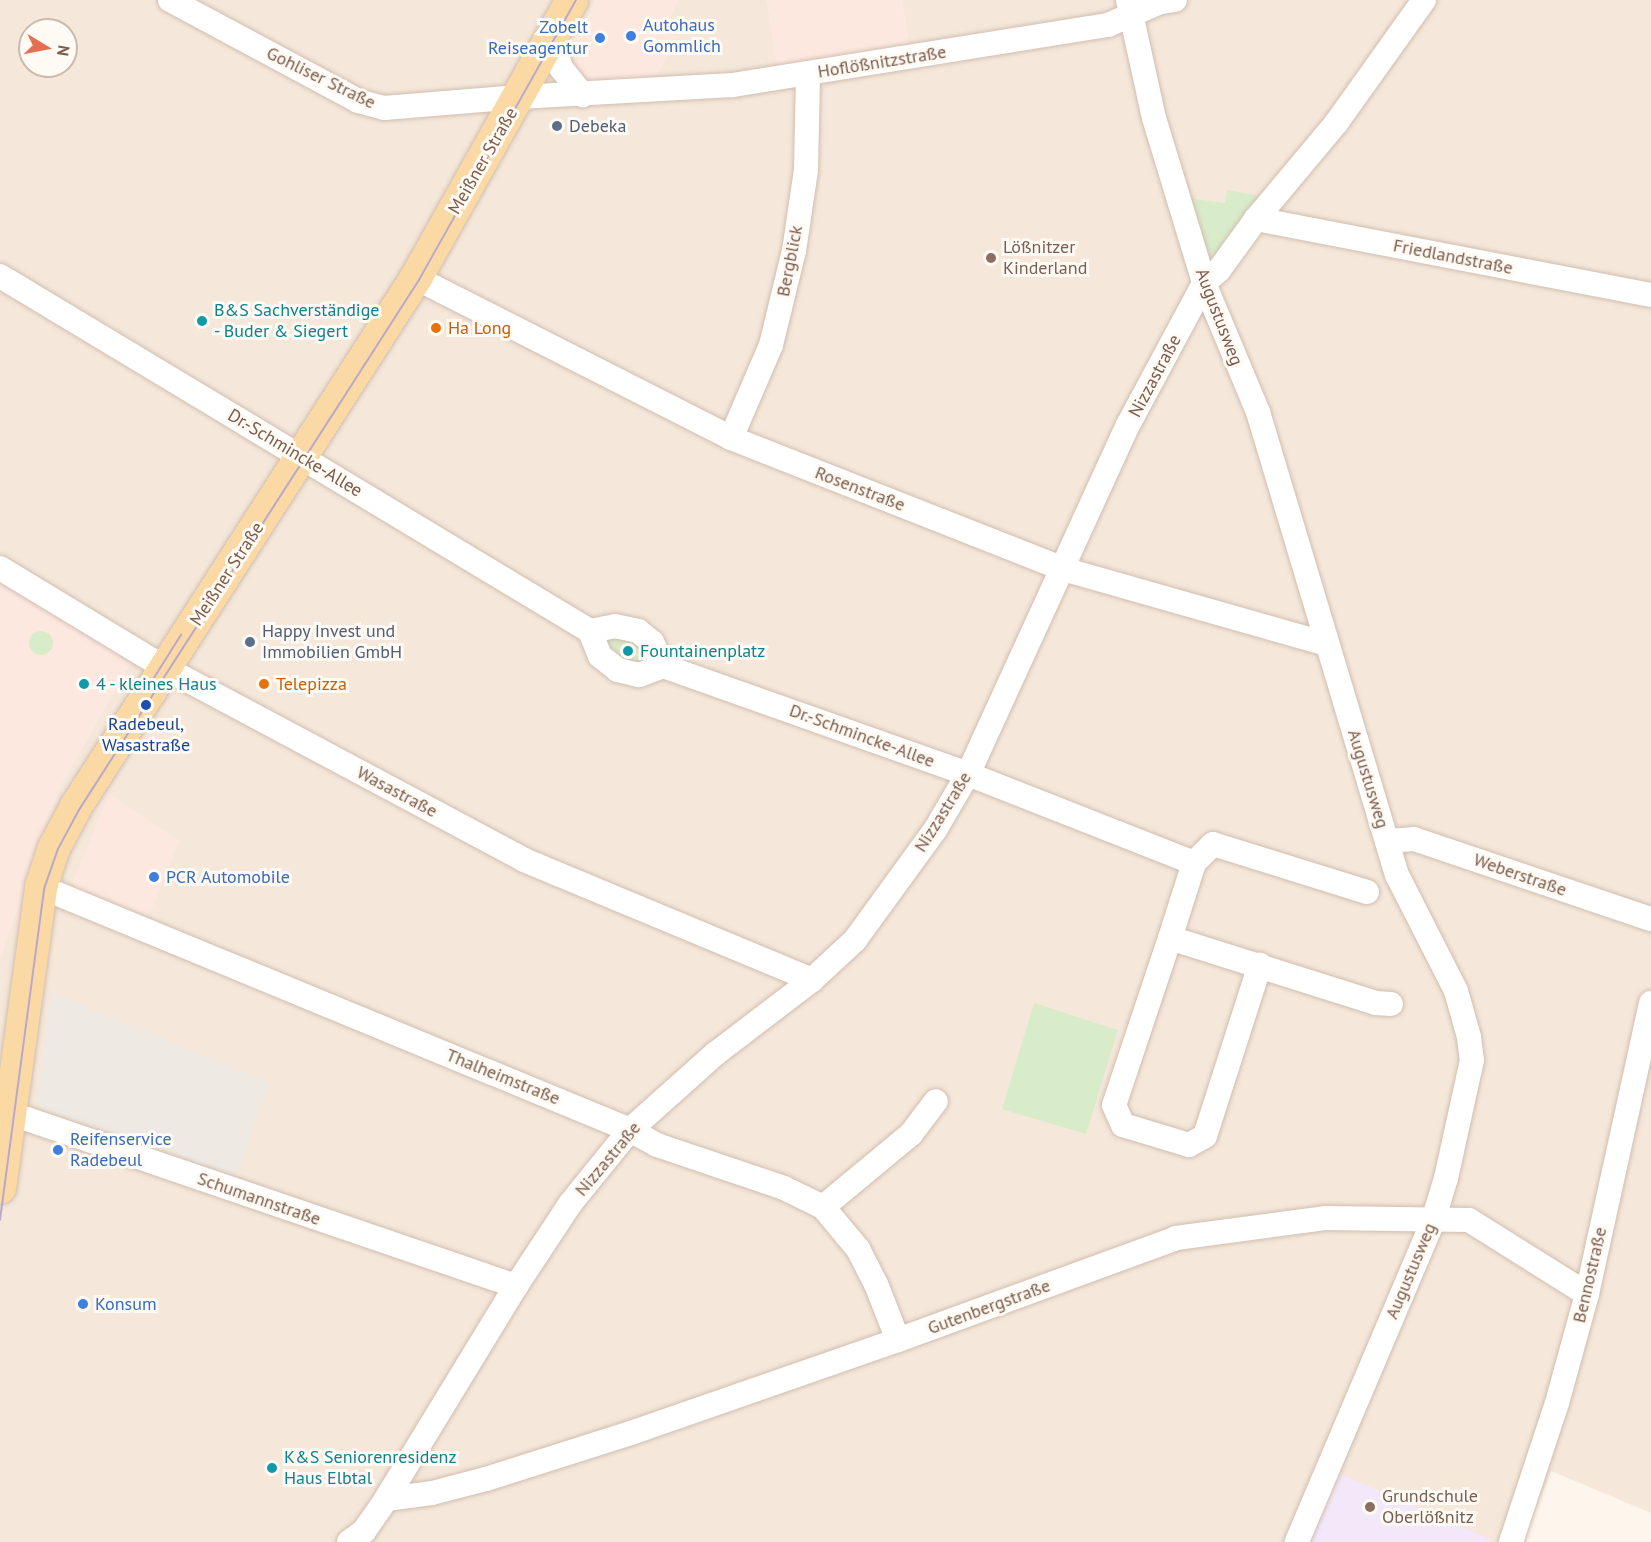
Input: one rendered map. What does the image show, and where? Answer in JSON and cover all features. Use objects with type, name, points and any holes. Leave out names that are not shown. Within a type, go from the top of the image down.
[{"type":"main road","name":"Meißner Straße","points":[[0,1188],[5,1116],[41,887],[47,865],[68,822],[416,278],[572,0]]},
{"type":"street","name":"Gohliser Straße","points":[[170,0],[372,107],[384,108],[519,97]]},
{"type":"street","name":"Hoflößnitzstraße","points":[[519,97],[733,85],[808,74],[1108,25],[1130,6],[1175,0]]},
{"type":"street","name":"Nizzastraße","points":[[349,1542],[364,1531],[386,1499],[516,1286],[570,1204],[630,1130],[715,1054],[812,980],[855,940],[934,830],[968,774],[1128,425],[1203,283],[1219,270],[1256,219],[1337,122],[1424,0]]},
{"type":"street","name":"Augustusweg","points":[[1130,6],[1154,118],[1203,283],[1258,412],[1397,875],[1456,991],[1469,1037],[1472,1060],[1446,1178],[1433,1221],[1297,1542]]},
{"type":"street","points":[[551,37],[561,68],[583,94]]},
{"type":"street","name":"Bergblick","points":[[730,438],[771,345],[794,251],[806,170],[808,74]]},
{"type":"street","name":"Friedlandstraße","points":[[1256,219],[1651,295]]},
{"type":"street","name":"Dr.-Schmincke-Allee","points":[[0,276],[590,631]]},
{"type":"street","name":"Rosenstraße","points":[[416,278],[730,438],[1063,568],[1326,644]]},
{"type":"street","name":"Wasastraße","points":[[0,568],[165,668],[524,860],[812,980]]},
{"type":"street","points":[[615,626],[638,631],[652,642],[663,666],[639,675],[618,670],[600,656],[590,631],[615,626]]},
{"type":"street","name":"Dr.-Schmincke-Allee","points":[[663,666],[968,774],[1194,863]]},
{"type":"street","name":"Weberstraße","points":[[1387,841],[1414,839],[1651,919]]},
{"type":"street","points":[[1260,965],[1205,1136],[1189,1145],[1123,1125],[1114,1105],[1194,863],[1213,844],[1367,892]]},
{"type":"street","name":"Thalheimstraße","points":[[41,887],[630,1130],[657,1145],[784,1188],[823,1207],[858,1250],[876,1284],[898,1340]]},
{"type":"street","points":[[1170,938],[1376,1003],[1391,1004]]},
{"type":"street","name":"Bennostraße","points":[[1511,1542],[1557,1403],[1587,1294],[1651,1003]]},
{"type":"street","points":[[823,1207],[911,1134],[936,1101]]},
{"type":"street","name":"Schumannstraße","points":[[5,1116],[27,1119],[516,1286]]},
{"type":"street","name":"Gutenbergstraße","points":[[386,1499],[432,1493],[486,1479],[898,1340],[1176,1238],[1325,1218],[1469,1220],[1587,1294]]},
{"type":"shaded area","points":[[0,0],[596,0],[571,46],[677,38],[662,30],[678,0],[767,0],[777,64],[909,45],[902,0],[1651,0],[1651,1513],[1551,1471],[1523,1542],[0,1542],[0,958],[59,788],[131,661],[0,581]]},
{"type":"shaded area","points":[[596,0],[678,0],[662,30],[677,38],[655,79],[599,84],[580,74],[571,46]]},
{"type":"shaded area","points":[[767,0],[902,0],[909,45],[776,64]]},
{"type":"shaded area","points":[[0,581],[131,661],[59,788],[0,958]]},
{"type":"shaded area","points":[[109,794],[179,841],[149,916],[78,891],[73,882]]},
{"type":"shaded area","points":[[51,992],[269,1083],[236,1177],[104,1132],[43,1108],[36,1103]]},
{"type":"shaded area","name":"Grundschule Oberlößnitz","points":[[1338,1473],[1496,1542],[1308,1542]]},
{"type":"green space","points":[[1227,190],[1260,196],[1217,253],[1204,252],[1186,198],[1225,203]]},
{"type":"green space","points":[[41,631],[49,635],[53,643],[49,651],[41,655],[33,651],[29,643],[33,635]]},
{"type":"green space","points":[[625,635],[654,659],[635,665],[610,653],[605,639]]},
{"type":"green space","points":[[1034,1003],[1118,1030],[1086,1134],[1002,1109]]},
{"type":"tram line","points":[[0,1220],[44,889],[58,849],[79,810],[419,280],[576,0]]},
{"type":"tram line","points":[[147,689],[181,635]]},
{"type":"place","name":"Autohaus Gommlich","points":[[631,36]]},
{"type":"place","name":"Zobelt Reiseagentur","points":[[600,38]]},
{"type":"place","name":"Debeka","points":[[557,126]]},
{"type":"place","name":"Lößnitzer Kinderland","points":[[991,258]]},
{"type":"place","name":"B&S Sachverständige - Buder & Siegert","points":[[202,321]]},
{"type":"place","name":"Ha Long","points":[[436,328]]},
{"type":"place","name":"Happy Invest und Immobilien GmbH","points":[[250,642]]},
{"type":"place","name":"Fountainenplatz","points":[[628,651]]},
{"type":"place","name":"4 - kleines Haus","points":[[84,684]]},
{"type":"place","name":"Telepizza","points":[[264,684]]},
{"type":"place","name":"Radebeul, Wasastraße","points":[[146,705]]},
{"type":"place","name":"PCR Automobile","points":[[154,877]]},
{"type":"place","name":"Reifenservice Radebeul","points":[[58,1150]]},
{"type":"place","name":"Konsum","points":[[83,1304]]},
{"type":"place","name":"K&S Seniorenresidenz Haus Elbtal","points":[[272,1468]]},
{"type":"place","name":"Grundschule Oberlößnitz","points":[[1370,1507]]}]
